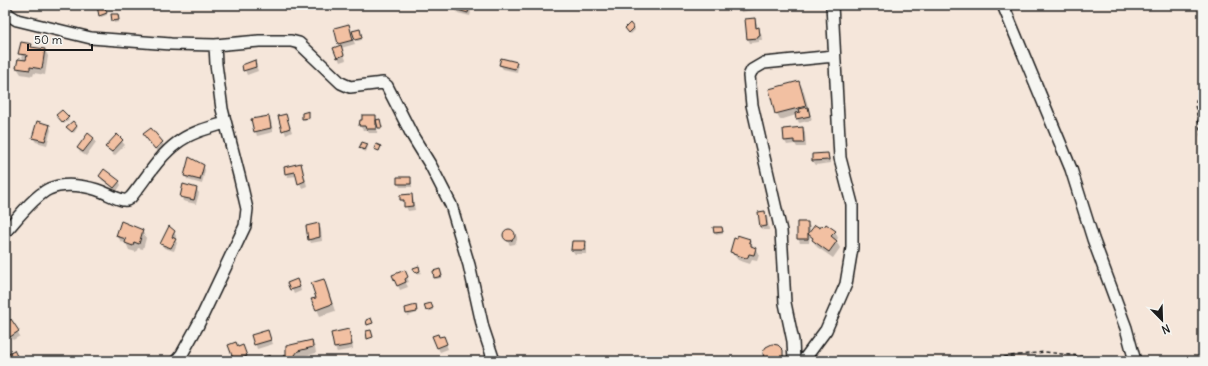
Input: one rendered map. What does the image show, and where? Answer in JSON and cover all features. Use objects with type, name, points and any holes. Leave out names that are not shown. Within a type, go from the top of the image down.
[{"type":"street","points":[[803,361],[829,324],[846,284],[852,248],[852,204],[840,158],[832,5]]},
{"type":"street","points":[[1003,5],[1071,169],[1093,239],[1126,328],[1135,361]]},
{"type":"street","points":[[5,10],[9,15],[17,20],[91,38],[171,44],[215,45],[259,41],[292,41],[299,43],[341,83],[350,86],[380,82],[387,86],[450,205],[469,265],[483,328],[494,361]]},
{"type":"street","points":[[176,361],[182,354],[198,325],[245,226],[247,209],[222,108],[215,45]]},
{"type":"street","points":[[794,361],[793,341],[785,303],[781,231],[752,105],[749,76],[752,70],[764,64],[834,56]]},
{"type":"street","points":[[5,232],[30,204],[49,189],[64,186],[83,187],[102,192],[122,200],[127,200],[132,197],[167,152],[178,142],[196,132],[225,123]]},
{"type":"path","points":[[1203,79],[1195,105],[1203,143]]},
{"type":"path","points":[[969,361],[1045,352],[1096,358],[1106,361]]},
{"type":"building","points":[[104,5],[107,13],[99,16],[97,6]]},
{"type":"building","points":[[455,5],[467,5],[469,7],[468,13],[454,9]]},
{"type":"building","points":[[737,5],[752,5],[752,6],[737,8]]},
{"type":"building","points":[[111,14],[118,14],[119,20],[112,21]]},
{"type":"building","points":[[755,18],[756,28],[759,27],[760,36],[758,36],[758,38],[747,39],[745,19]]},
{"type":"building","points":[[630,23],[634,28],[629,33],[625,28]]},
{"type":"building","points":[[349,24],[353,40],[338,44],[334,28]]},
{"type":"building","points":[[360,29],[362,38],[355,40],[352,31]]},
{"type":"building","points":[[21,42],[32,44],[31,47],[45,49],[42,69],[30,67],[30,70],[16,68],[18,59],[26,60],[27,55],[18,54]]},
{"type":"building","points":[[341,45],[344,55],[337,58],[333,48]]},
{"type":"building","points":[[5,57],[7,57],[6,69],[5,69]]},
{"type":"building","points":[[501,58],[517,62],[515,69],[499,65]]},
{"type":"building","points":[[255,60],[256,67],[243,71],[242,65]]},
{"type":"building","points":[[799,81],[806,106],[775,114],[769,89]]},
{"type":"building","points":[[808,107],[810,116],[796,119],[795,113],[800,112],[799,109]]},
{"type":"building","points":[[62,110],[69,117],[63,123],[56,115]]},
{"type":"building","points":[[309,111],[309,118],[302,119],[302,113]]},
{"type":"building","points":[[286,114],[290,128],[282,131],[278,116]]},
{"type":"building","points":[[362,115],[376,115],[376,129],[366,129],[365,126],[359,126],[360,120],[362,120]]},
{"type":"building","points":[[269,116],[271,128],[254,132],[251,119]]},
{"type":"building","points":[[380,119],[382,128],[378,128],[376,120]]},
{"type":"building","points":[[37,121],[50,125],[45,141],[32,138]]},
{"type":"building","points":[[73,121],[77,126],[72,132],[66,127]]},
{"type":"building","points":[[803,127],[804,143],[794,143],[794,140],[784,141],[783,129]]},
{"type":"building","points":[[151,128],[163,142],[155,149],[143,134]]},
{"type":"building","points":[[88,133],[94,138],[83,152],[77,148]]},
{"type":"building","points":[[117,134],[123,140],[112,152],[105,147]]},
{"type":"building","points":[[362,142],[368,144],[365,150],[359,148]]},
{"type":"building","points":[[376,144],[381,146],[379,151],[374,149]]},
{"type":"building","points":[[828,153],[829,160],[812,161],[812,154]]},
{"type":"building","points":[[189,157],[204,165],[200,180],[184,176]]},
{"type":"building","points":[[301,163],[305,181],[298,184],[295,172],[285,174],[284,167]]},
{"type":"building","points":[[104,169],[120,181],[114,188],[99,176]]},
{"type":"building","points":[[397,177],[411,177],[411,184],[397,184]]},
{"type":"building","points":[[183,184],[197,188],[194,200],[180,197]]},
{"type":"building","points":[[412,194],[413,206],[404,207],[404,200],[400,200],[400,195]]},
{"type":"building","points":[[765,211],[767,226],[760,227],[758,212]]},
{"type":"building","points":[[121,221],[143,230],[139,244],[134,242],[133,246],[125,243],[126,239],[116,236]]},
{"type":"building","points":[[797,222],[808,222],[808,239],[797,239]]},
{"type":"building","points":[[319,223],[320,237],[308,240],[306,226]]},
{"type":"building","points":[[826,224],[836,231],[831,236],[837,241],[829,252],[812,240],[813,238],[808,234],[815,225],[820,228],[822,225],[824,227]]},
{"type":"building","points":[[169,226],[175,231],[172,237],[176,239],[171,248],[160,244]]},
{"type":"building","points":[[713,227],[722,227],[723,232],[714,233]]},
{"type":"building","points":[[511,229],[514,230],[514,240],[507,241],[504,240],[503,233],[504,230]]},
{"type":"building","points":[[737,235],[750,239],[749,242],[751,243],[751,246],[756,248],[754,255],[749,254],[746,258],[730,252],[734,238],[737,239]]},
{"type":"building","points":[[572,241],[586,241],[585,250],[571,250]]},
{"type":"building","points":[[419,266],[420,271],[415,273],[413,268]]},
{"type":"building","points":[[440,269],[442,276],[434,278],[433,271]]},
{"type":"building","points":[[405,270],[408,277],[405,279],[406,282],[397,286],[392,275]]},
{"type":"building","points":[[297,279],[300,287],[290,290],[287,283]]},
{"type":"building","points":[[324,279],[332,304],[316,310],[311,299],[316,298],[311,283]]},
{"type":"building","points":[[431,303],[433,308],[426,311],[424,305]]},
{"type":"building","points":[[416,305],[417,312],[406,314],[405,308]]},
{"type":"building","points":[[371,318],[373,323],[367,325],[366,320]]},
{"type":"building","points":[[11,319],[19,331],[10,337],[5,332],[5,326]]},
{"type":"building","points":[[349,329],[352,345],[334,348],[331,333]]},
{"type":"building","points":[[268,330],[271,340],[254,345],[251,335]]},
{"type":"building","points":[[371,330],[373,337],[367,339],[366,331]]},
{"type":"building","points":[[438,334],[439,337],[444,336],[447,344],[437,348],[432,336]]},
{"type":"building","points":[[312,340],[313,347],[298,351],[295,355],[296,361],[279,361],[278,359],[286,355],[286,346]]},
{"type":"building","points":[[236,342],[238,347],[243,345],[247,356],[234,361],[228,345]]},
{"type":"building","points":[[772,344],[778,345],[783,350],[783,357],[780,361],[764,360],[764,350]]},
{"type":"building","points":[[14,350],[19,360],[11,361],[7,354]]},
{"type":"building","points":[[270,355],[271,361],[265,361],[264,357]]}]
